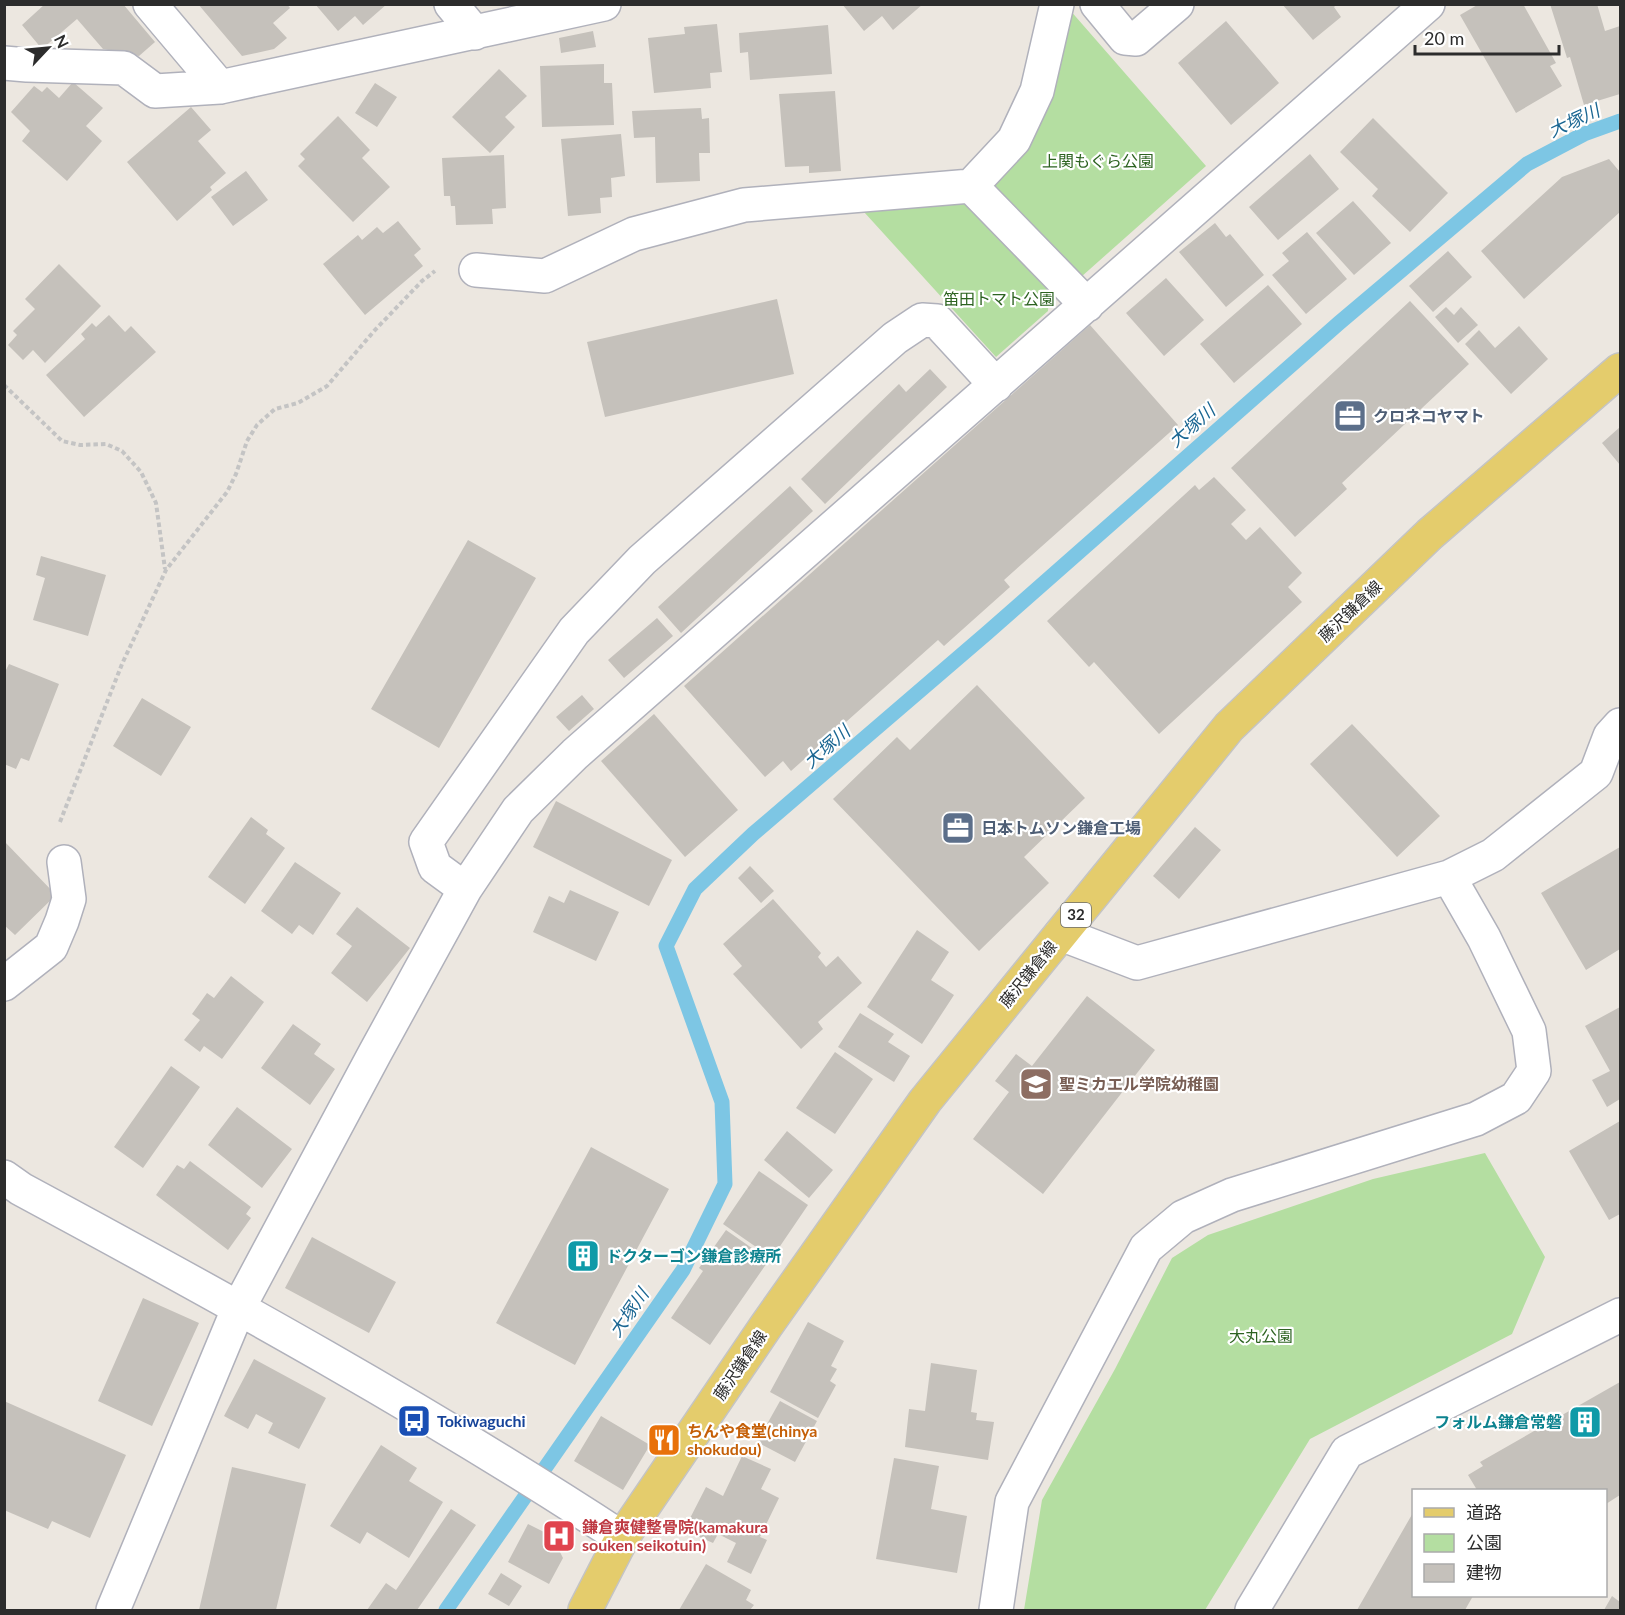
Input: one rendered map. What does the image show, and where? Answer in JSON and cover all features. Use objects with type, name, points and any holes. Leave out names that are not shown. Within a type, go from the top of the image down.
[{"type":"main road","name":"藤沢鎌倉線","points":[[585,1611],[622,1538],[766,1326],[925,1101],[1229,727],[1430,534],[1620,370]]},
{"type":"street","points":[[150,4],[220,87]]},
{"type":"street","points":[[450,4],[475,33]]},
{"type":"street","points":[[4,63],[124,68],[155,91],[220,87],[604,4]]},
{"type":"street","points":[[476,270],[544,276],[634,234],[744,205],[971,186],[1014,140],[1037,91],[1057,4]]},
{"type":"street","points":[[1097,4],[1125,38],[1136,39],[1177,4]]},
{"type":"street","points":[[113,1611],[239,1306],[465,889],[518,810],[574,754],[1088,305],[1428,4]]},
{"type":"street","points":[[971,186],[1088,305]]},
{"type":"street","points":[[465,889],[435,867],[426,843],[574,631],[642,560],[895,338],[922,320],[937,321],[996,385]]},
{"type":"street","points":[[1061,934],[1137,963],[1449,877],[1493,855],[1608,777],[1610,736],[1620,725]]},
{"type":"street","points":[[4,984],[51,947],[69,899],[64,862]]},
{"type":"street","points":[[996,1611],[1012,1502],[1146,1248],[1183,1217],[1232,1195],[1476,1119],[1516,1098],[1534,1071],[1529,1030],[1484,938],[1449,877]]},
{"type":"street","points":[[4,1177],[31,1194],[239,1306],[543,1486],[622,1538]]},
{"type":"street","points":[[1252,1611],[1347,1452],[1620,1315]]},
{"type":"path","points":[[64,862],[54,842],[64,810],[122,664],[166,570],[227,492],[236,474],[247,441],[257,425],[275,409],[297,403],[327,386],[383,322],[422,281],[437,270],[450,266],[476,270]]},
{"type":"path","points":[[4,385],[62,441],[80,445],[106,444],[122,451],[141,472],[156,503],[166,570]]},
{"type":"green space","name":"上関もぐら公園","points":[[1069,9],[1206,166],[1081,277],[987,180]]},
{"type":"green space","name":"笛田トマト公園","points":[[963,202],[1049,291],[1048,311],[996,357],[864,212]]},
{"type":"green space","name":"大丸公園","points":[[1485,1153],[1545,1257],[1512,1334],[1310,1439],[1205,1610],[1024,1610],[1042,1500],[1115,1369],[1172,1258],[1208,1235],[1373,1179]]},
{"type":"building","points":[[45,4],[123,4],[155,42],[139,56],[103,49],[77,19],[42,49],[22,25]]},
{"type":"building","points":[[198,4],[287,4],[290,8],[273,23],[287,38],[274,49],[242,56]]},
{"type":"building","points":[[315,4],[387,4],[363,25],[355,16],[338,31]]},
{"type":"building","points":[[842,4],[923,4],[893,30],[882,16],[864,31]]},
{"type":"building","points":[[1282,4],[1337,4],[1334,7],[1341,17],[1313,40]]},
{"type":"building","points":[[1479,4],[1523,4],[1556,63],[1550,66],[1562,86],[1516,113],[1460,15]]},
{"type":"building","points":[[1550,4],[1597,4],[1605,31],[1620,26],[1620,94],[1584,105],[1570,57],[1567,58]]},
{"type":"building","points":[[1226,21],[1279,83],[1231,125],[1178,63]]},
{"type":"building","points":[[717,24],[722,72],[710,73],[711,88],[654,93],[648,38],[685,34],[684,27]]},
{"type":"building","points":[[828,25],[832,74],[750,80],[748,52],[740,53],[739,33]]},
{"type":"building","points":[[593,31],[596,47],[561,53],[559,38]]},
{"type":"building","points":[[604,64],[604,83],[612,83],[614,125],[542,127],[540,66]]},
{"type":"building","points":[[499,69],[527,96],[505,117],[515,127],[490,153],[452,117]]},
{"type":"building","points":[[73,82],[103,108],[86,126],[102,141],[67,181],[22,141],[30,131],[11,112],[34,86],[42,92],[47,87],[59,98]]},
{"type":"building","points":[[375,83],[397,97],[377,127],[355,113]]},
{"type":"building","points":[[835,91],[841,171],[809,173],[809,166],[785,167],[779,94]]},
{"type":"building","points":[[191,107],[211,130],[198,141],[226,173],[210,187],[212,190],[177,221],[127,162]]},
{"type":"building","points":[[701,108],[702,119],[709,118],[710,153],[699,153],[700,181],[656,183],[655,137],[634,138],[632,111]]},
{"type":"building","points":[[338,116],[370,150],[362,158],[390,187],[353,222],[298,166],[305,159],[300,154]]},
{"type":"building","points":[[1373,118],[1448,193],[1410,232],[1372,196],[1378,189],[1340,152]]},
{"type":"building","points":[[621,134],[625,176],[611,178],[612,197],[600,198],[601,213],[568,216],[561,139]]},
{"type":"building","points":[[1310,154],[1339,189],[1278,240],[1249,207]]},
{"type":"building","points":[[504,155],[506,208],[492,209],[493,224],[456,225],[455,206],[451,206],[450,196],[444,196],[442,158]]},
{"type":"building","points":[[1609,159],[1620,172],[1620,212],[1524,299],[1481,251],[1562,177]]},
{"type":"building","points":[[246,171],[268,200],[233,226],[211,197]]},
{"type":"building","points":[[1353,201],[1391,243],[1354,275],[1316,233]]},
{"type":"building","points":[[398,221],[421,249],[414,255],[423,266],[365,315],[323,264],[358,235],[362,240],[377,227],[383,233]]},
{"type":"building","points":[[1215,223],[1226,237],[1230,234],[1264,275],[1226,307],[1179,252]]},
{"type":"building","points":[[1307,232],[1347,279],[1306,314],[1272,275],[1289,261],[1282,253]]},
{"type":"building","points":[[1448,251],[1472,277],[1433,312],[1409,286]]},
{"type":"building","points":[[59,264],[101,306],[45,363],[33,350],[23,360],[8,345],[17,335],[13,331],[35,309],[25,299]]},
{"type":"building","points":[[1166,278],[1204,320],[1164,356],[1126,313]]},
{"type":"building","points":[[1268,285],[1302,324],[1234,383],[1200,344]]},
{"type":"building","points":[[777,299],[794,374],[605,417],[587,342]]},
{"type":"building","name":"クロネコヤマト","points":[[1410,301],[1469,364],[1342,483],[1347,489],[1295,537],[1231,468]]},
{"type":"building","points":[[1446,307],[1454,315],[1461,307],[1478,325],[1458,343],[1435,317]]},
{"type":"building","points":[[109,315],[125,332],[131,326],[156,352],[84,417],[46,375],[85,339],[81,334],[92,323],[96,327]]},
{"type":"building","points":[[1090,325],[1178,425],[1004,580],[1010,587],[944,646],[938,640],[791,771],[783,761],[765,777],[684,686]]},
{"type":"building","points":[[1519,326],[1548,359],[1511,394],[1465,344],[1479,330],[1495,348]]},
{"type":"building","points":[[930,369],[947,387],[825,504],[801,479],[899,384],[906,392]]},
{"type":"building","points":[[1620,427],[1620,465],[1602,443]]},
{"type":"building","points":[[1214,477],[1246,510],[1231,524],[1246,540],[1260,527],[1302,573],[1288,587],[1302,602],[1159,734],[1094,662],[1089,667],[1047,621],[1195,485],[1199,490]]},
{"type":"building","points":[[790,486],[813,511],[681,633],[658,607]]},
{"type":"building","points":[[468,540],[536,578],[439,748],[371,709]]},
{"type":"building","points":[[41,556],[106,575],[88,636],[33,620],[45,578],[36,575]]},
{"type":"building","points":[[657,618],[673,636],[624,678],[608,660]]},
{"type":"building","points":[[9,664],[59,684],[29,761],[21,758],[16,769],[4,764],[4,674]]},
{"type":"building","name":"日本トムソン鎌倉工場","points":[[977,685],[1085,798],[1024,857],[1049,883],[979,951],[833,799],[897,737],[910,750]]},
{"type":"building","points":[[582,695],[594,709],[569,731],[556,717]]},
{"type":"building","points":[[142,698],[191,727],[161,776],[113,746]]},
{"type":"building","points":[[654,714],[738,810],[685,857],[601,761]]},
{"type":"building","points":[[1352,724],[1440,816],[1397,857],[1310,764]]},
{"type":"building","points":[[556,801],[672,860],[649,906],[533,847]]},
{"type":"building","points":[[251,817],[268,830],[266,834],[285,848],[245,904],[208,877]]},
{"type":"building","points":[[1195,827],[1221,850],[1179,899],[1153,876]]},
{"type":"building","points":[[4,841],[56,895],[15,935],[4,925]]},
{"type":"building","points":[[1620,847],[1620,949],[1586,970],[1541,893]]},
{"type":"building","points":[[295,862],[341,893],[313,935],[299,925],[292,934],[261,911]]},
{"type":"building","points":[[750,866],[774,891],[761,903],[738,878]]},
{"type":"building","points":[[570,890],[619,912],[596,961],[533,932],[549,896],[564,903]]},
{"type":"building","points":[[773,899],[821,953],[818,957],[826,967],[838,956],[862,983],[818,1022],[823,1029],[801,1049],[733,974],[742,966],[723,944]]},
{"type":"building","points":[[357,907],[410,948],[367,1002],[331,973],[352,946],[336,934]]},
{"type":"building","points":[[917,930],[949,952],[931,980],[954,995],[922,1044],[867,1007]]},
{"type":"building","points":[[231,976],[264,1002],[222,1059],[204,1046],[200,1052],[184,1040],[200,1020],[192,1014],[207,993],[214,998]]},
{"type":"building","points":[[1087,996],[1155,1050],[1043,1194],[973,1139],[1009,1092],[995,1081],[1016,1054],[1032,1066]]},
{"type":"building","points":[[1620,1007],[1620,1099],[1607,1107],[1592,1080],[1610,1071],[1585,1026]]},
{"type":"building","points":[[860,1013],[894,1034],[888,1042],[910,1056],[894,1082],[838,1047]]},
{"type":"building","points":[[293,1024],[321,1044],[314,1054],[335,1069],[310,1105],[261,1068]]},
{"type":"building","points":[[835,1052],[873,1079],[835,1134],[796,1108]]},
{"type":"building","points":[[171,1066],[200,1087],[143,1168],[114,1147]]},
{"type":"building","points":[[237,1107],[292,1149],[262,1188],[208,1145]]},
{"type":"building","points":[[1620,1121],[1620,1214],[1609,1220],[1569,1151]]},
{"type":"building","points":[[787,1131],[833,1170],[809,1198],[764,1160]]},
{"type":"building","name":"ドクターゴン鎌倉診療所","points":[[591,1147],[669,1189],[575,1365],[496,1323]]},
{"type":"building","points":[[190,1161],[251,1207],[246,1214],[251,1218],[228,1250],[156,1195],[177,1165],[184,1169]]},
{"type":"building","points":[[759,1171],[808,1205],[772,1258],[723,1224]]},
{"type":"building","points":[[726,1230],[769,1260],[710,1345],[671,1318],[703,1271],[699,1268]]},
{"type":"building","points":[[312,1237],[396,1282],[369,1333],[285,1288]]},
{"type":"building","points":[[143,1298],[199,1323],[152,1426],[98,1401]]},
{"type":"building","points":[[808,1322],[844,1341],[831,1366],[837,1369],[830,1381],[836,1385],[818,1418],[770,1392]]},
{"type":"building","points":[[254,1359],[326,1398],[299,1449],[268,1433],[273,1423],[256,1414],[248,1429],[224,1416]]},
{"type":"building","points":[[931,1363],[977,1370],[971,1412],[977,1413],[976,1420],[994,1422],[988,1460],[905,1447],[909,1409],[925,1411]]},
{"type":"building","name":"フォルム鎌倉常磐","points":[[1620,1382],[1620,1495],[1607,1503],[1607,1489],[1476,1489],[1468,1475],[1483,1466],[1480,1462]]},
{"type":"building","points":[[4,1401],[126,1455],[90,1538],[52,1521],[48,1529],[4,1510]]},
{"type":"building","points":[[780,1401],[817,1421],[795,1462],[757,1442]]},
{"type":"building","points":[[601,1416],[650,1445],[623,1490],[574,1461]]},
{"type":"building","points":[[381,1445],[417,1468],[409,1481],[443,1502],[409,1558],[367,1532],[360,1544],[330,1526]]},
{"type":"building","points":[[742,1456],[771,1469],[761,1489],[779,1498],[760,1537],[767,1540],[751,1574],[727,1562],[736,1543],[718,1534],[713,1543],[684,1530],[706,1487],[723,1496]]},
{"type":"building","points":[[894,1458],[939,1466],[931,1509],[967,1516],[957,1573],[876,1559]]},
{"type":"building","points":[[232,1467],[306,1484],[276,1610],[199,1610]]},
{"type":"building","points":[[451,1509],[476,1525],[417,1610],[367,1610],[386,1583],[396,1590]]},
{"type":"building","points":[[1412,1514],[1412,1597],[1472,1597],[1465,1610],[1357,1610]]},
{"type":"building","points":[[528,1524],[552,1536],[563,1558],[549,1584],[508,1562]]},
{"type":"building","points":[[706,1564],[751,1590],[746,1600],[754,1605],[750,1610],[679,1610]]},
{"type":"building","points":[[501,1573],[522,1586],[509,1606],[488,1594]]},
{"type":"building","points":[[1612,1596],[1620,1602],[1620,1610],[1604,1610]]},
{"type":"waterway","name":"大塚川","points":[[446,1610],[683,1270],[725,1184],[722,1102],[666,946],[695,889],[753,834],[987,633],[1339,323],[1527,164],[1584,134],[1620,121]]},
{"type":"place","name":"クロネコヤマト","points":[[1350,416]]},
{"type":"place","name":"日本トムソン鎌倉工場","points":[[958,828]]},
{"type":"place","name":"聖ミカエル学院幼稚園","points":[[1036,1084]]},
{"type":"place","name":"ドクターゴン鎌倉診療所","points":[[583,1256]]},
{"type":"place","name":"Tokiwaguchi","points":[[414,1421]]},
{"type":"place","name":"フォルム鎌倉常磐","points":[[1585,1422]]},
{"type":"place","name":"ちんや食堂(chinya shokudou)","points":[[664,1440]]},
{"type":"place","name":"鎌倉爽健整骨院(kamakura souken seikotuin)","points":[[559,1536]]}]
